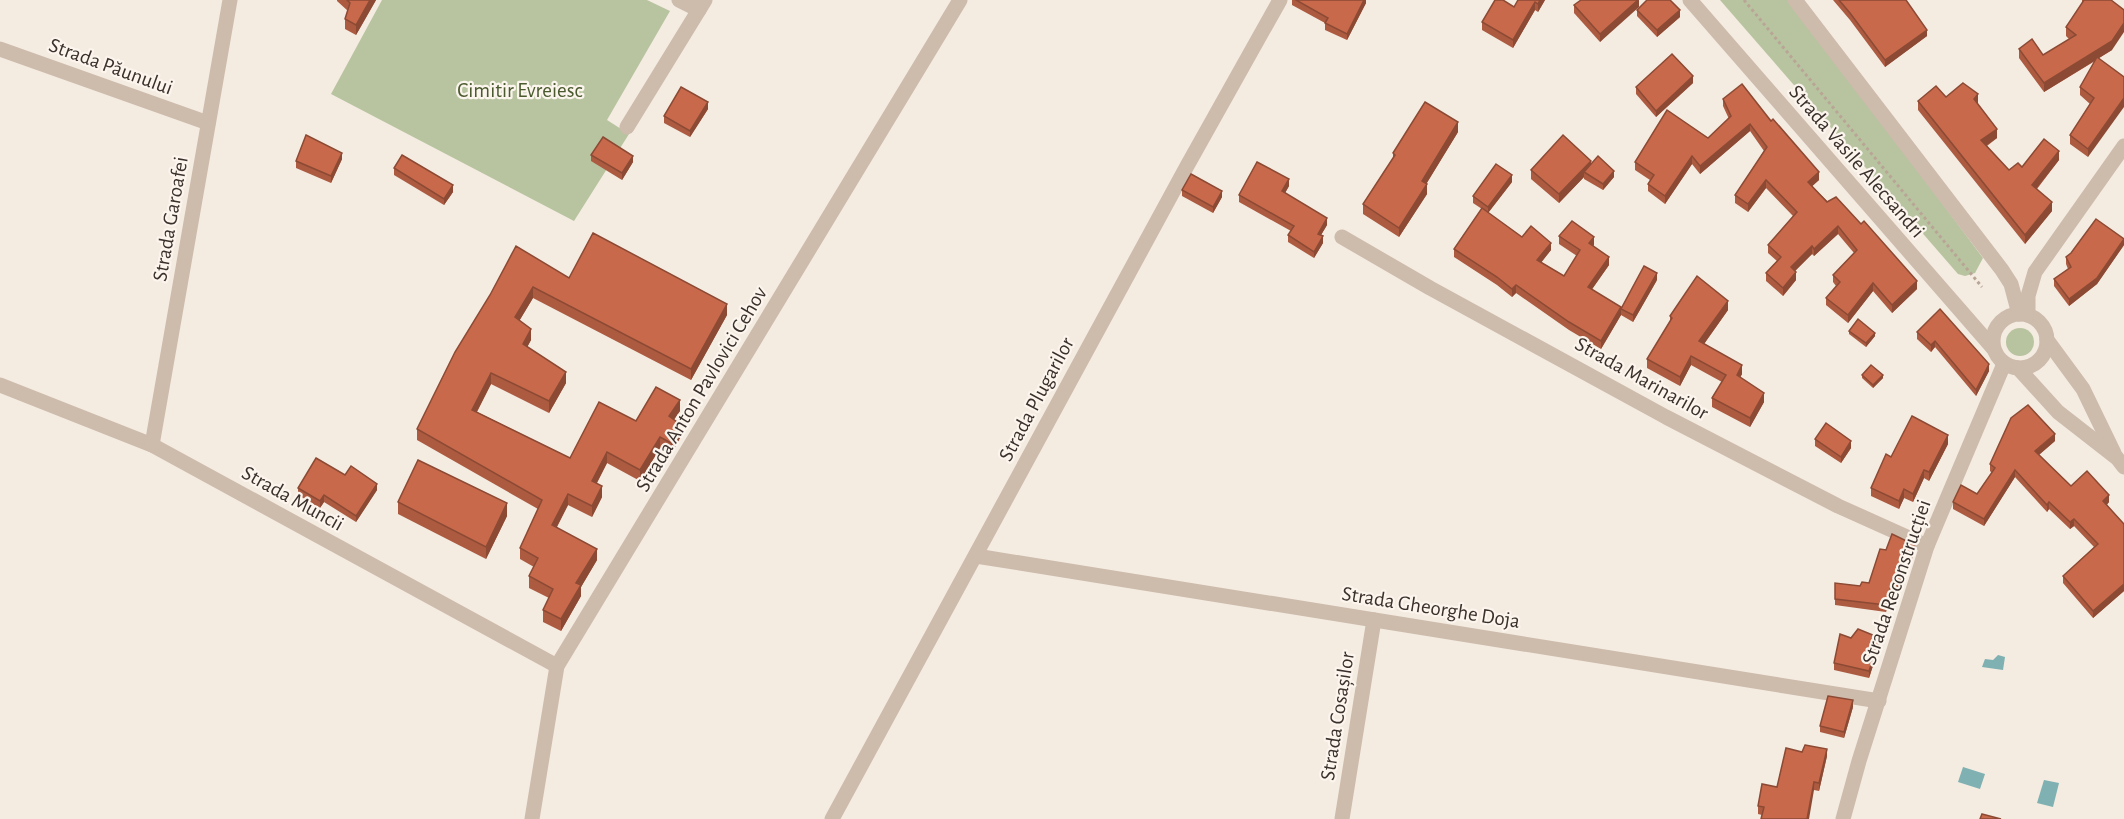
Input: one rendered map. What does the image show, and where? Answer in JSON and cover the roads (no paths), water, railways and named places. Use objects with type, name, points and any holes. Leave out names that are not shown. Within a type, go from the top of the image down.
[{"type":"street","name":"Strada Garoafei","points":[[152,445],[231,0]]},
{"type":"street","points":[[627,127],[702,5],[679,0]]},
{"type":"street","name":"Strada Anton Pavlovici Cehov","points":[[532,819],[557,666],[960,0]]},
{"type":"street","name":"Strada Plugarilor","points":[[832,819],[1181,176],[1280,0]]},
{"type":"street","name":"Strada Vasile Alecsandri","points":[[1690,0],[1994,348]]},
{"type":"street","name":"Strada Vasile Alecsandri","points":[[1795,0],[2002,270],[2024,314]]},
{"type":"street","name":"Strada Păunului","points":[[0,49],[208,123]]},
{"type":"street","points":[[2024,314],[2035,272],[2124,146]]},
{"type":"street","name":"Strada Marinarilor","points":[[1342,237],[1430,288],[1666,417],[1838,506],[1927,546]]},
{"type":"street","points":[[2024,314],[2042,324],[2047,340],[2083,389],[2121,463],[2058,412],[1996,354],[1994,332],[2004,319],[2024,314]]},
{"type":"street","points":[[2011,366],[2027,368],[2042,357],[2047,340]]},
{"type":"street","name":"Strada Reconstrucției","points":[[1843,819],[1927,546],[2011,366]]},
{"type":"street","name":"Strada Muncii","points":[[0,385],[152,445],[557,666]]},
{"type":"street","name":"Strada Gheorghe Doja","points":[[976,556],[1879,701]]},
{"type":"street","name":"Strada Cosașilor","points":[[1342,819],[1374,620]]},
{"type":"water","points":[[1998,655],[2005,657],[2003,670],[1982,667],[1985,659],[1993,660]]},
{"type":"water","points":[[1963,767],[1985,774],[1980,789],[1958,782]]},
{"type":"water","points":[[2044,780],[2059,783],[2053,807],[2037,803]]},
{"type":"park label","name":"Cimitir Evreiesc","points":[[520,90]]}]
